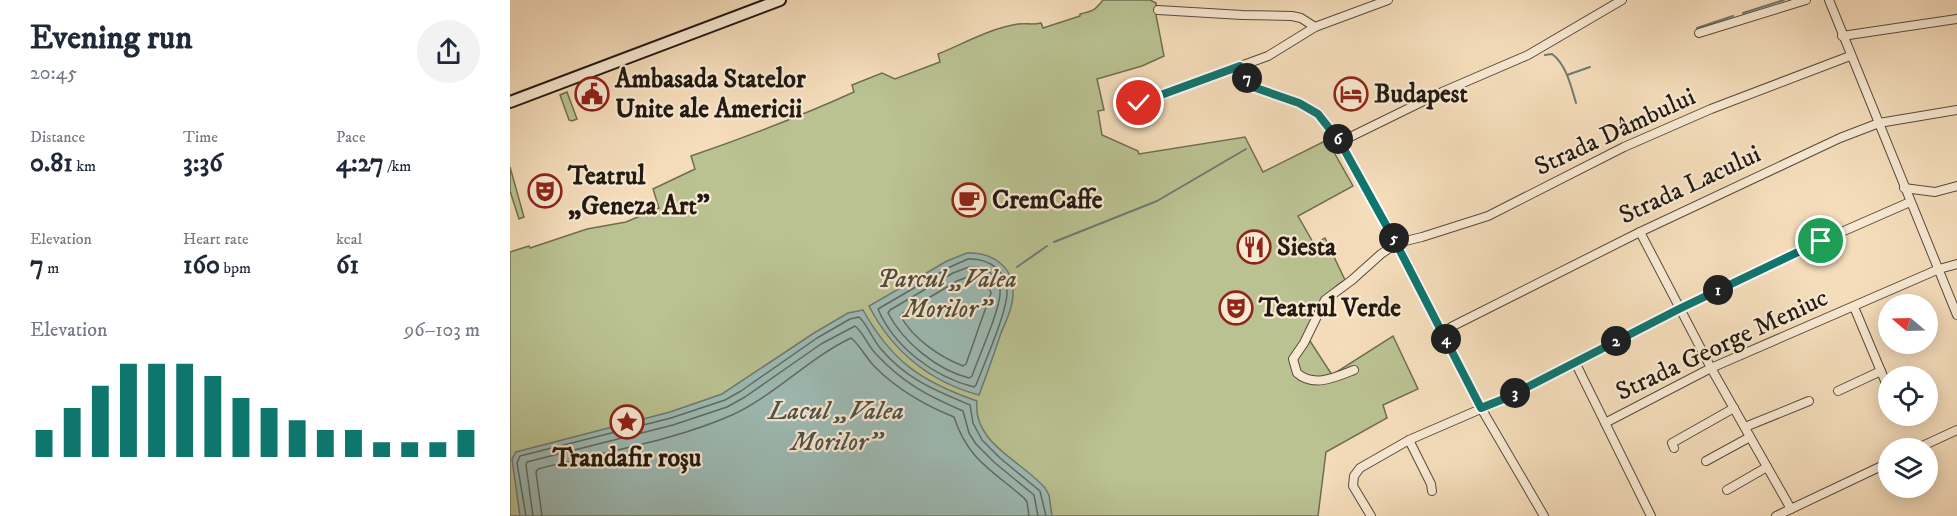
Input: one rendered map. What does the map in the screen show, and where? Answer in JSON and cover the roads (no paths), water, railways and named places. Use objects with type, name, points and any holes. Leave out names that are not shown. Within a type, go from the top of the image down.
[{"type":"main road","points":[[510,102],[780,0]]},
{"type":"street","points":[[1139,103],[1240,66],[1285,47],[1316,27],[1388,0]]},
{"type":"street","points":[[1340,142],[1442,92],[1535,51],[1622,0]]},
{"type":"street","points":[[1699,33],[1806,0]]},
{"type":"street","points":[[1829,0],[1957,315]]},
{"type":"street","points":[[1158,10],[1292,16],[1301,18],[1316,27]]},
{"type":"street","points":[[1842,36],[1957,19]]},
{"type":"street","name":"Strada Dâmbului","points":[[1396,243],[1488,216],[1624,147],[1711,109],[1850,56]]},
{"type":"street","points":[[1240,66],[1253,87],[1299,103],[1318,114],[1340,142],[1396,243],[1481,408],[1544,516]]},
{"type":"street","name":"Strada Lacului","points":[[1451,327],[1640,232],[1840,138],[1879,123],[1957,110]]},
{"type":"street","points":[[1904,188],[1935,192],[1957,186]]},
{"type":"street","points":[[1371,516],[1355,491],[1353,481],[1360,468],[1409,440],[1506,398],[1679,309],[1821,241],[1910,202]]},
{"type":"street","points":[[1640,232],[1711,368],[1791,509]]},
{"type":"street","points":[[1354,370],[1326,380],[1310,381],[1297,373],[1293,359],[1304,343],[1325,300],[1396,243]]},
{"type":"street","name":"Strada George Meniuc","points":[[1605,423],[1711,368],[1939,269],[1957,264]]},
{"type":"street","points":[[1854,307],[1879,366]]},
{"type":"street","points":[[1575,362],[1651,516]]},
{"type":"street","points":[[1838,391],[1878,372]]},
{"type":"street","points":[[1744,427],[1809,401]]},
{"type":"street","points":[[1674,448],[1672,443],[1734,408]]},
{"type":"street","points":[[1938,439],[1957,430]]},
{"type":"street","points":[[1706,461],[1750,437]]},
{"type":"street","points":[[1409,440],[1431,484],[1432,491]]},
{"type":"street","points":[[1727,490],[1767,467]]},
{"type":"street","points":[[1776,516],[1878,468]]},
{"type":"water","name":"Lacul „Valea Morilor”","points":[[967,253],[984,255],[999,262],[1010,275],[1013,293],[1011,309],[979,395],[944,382],[914,362],[889,337],[869,306],[947,261]]},
{"type":"water","name":"Lacul „Valea Morilor”","points":[[863,310],[885,343],[910,368],[940,386],[977,401],[982,429],[1000,450],[1045,488],[1049,495],[1052,516],[520,516],[512,459],[516,452],[670,412],[722,394],[814,333],[848,313]]},
{"type":"waterway","points":[[1743,13],[1784,0]]},
{"type":"waterway","points":[[1697,28],[1733,16]]},
{"type":"waterway","points":[[1545,55],[1552,54],[1561,63],[1576,103]]},
{"type":"waterway","points":[[1567,75],[1590,67]]},
{"type":"waterway","points":[[1054,242],[1157,201],[1246,149]]},
{"type":"waterway","points":[[1017,267],[1047,246]]},
{"type":"place","name":"Ambasada Statelor Unite ale Americii","points":[[592,94]]},
{"type":"place","name":"Budapest","points":[[1351,94]]},
{"type":"place","name":"Teatrul „Geneza Art”","points":[[545,191]]},
{"type":"place","name":"CremCaffe","points":[[969,200]]},
{"type":"place","name":"Siesta","points":[[1254,247]]},
{"type":"place","name":"Teatrul Verde","points":[[1236,308]]},
{"type":"place","name":"Trandafir roșu","points":[[627,422]]},
{"type":"park label","name":"Parcul „Valea Morilor”","points":[[947,294]]}]
